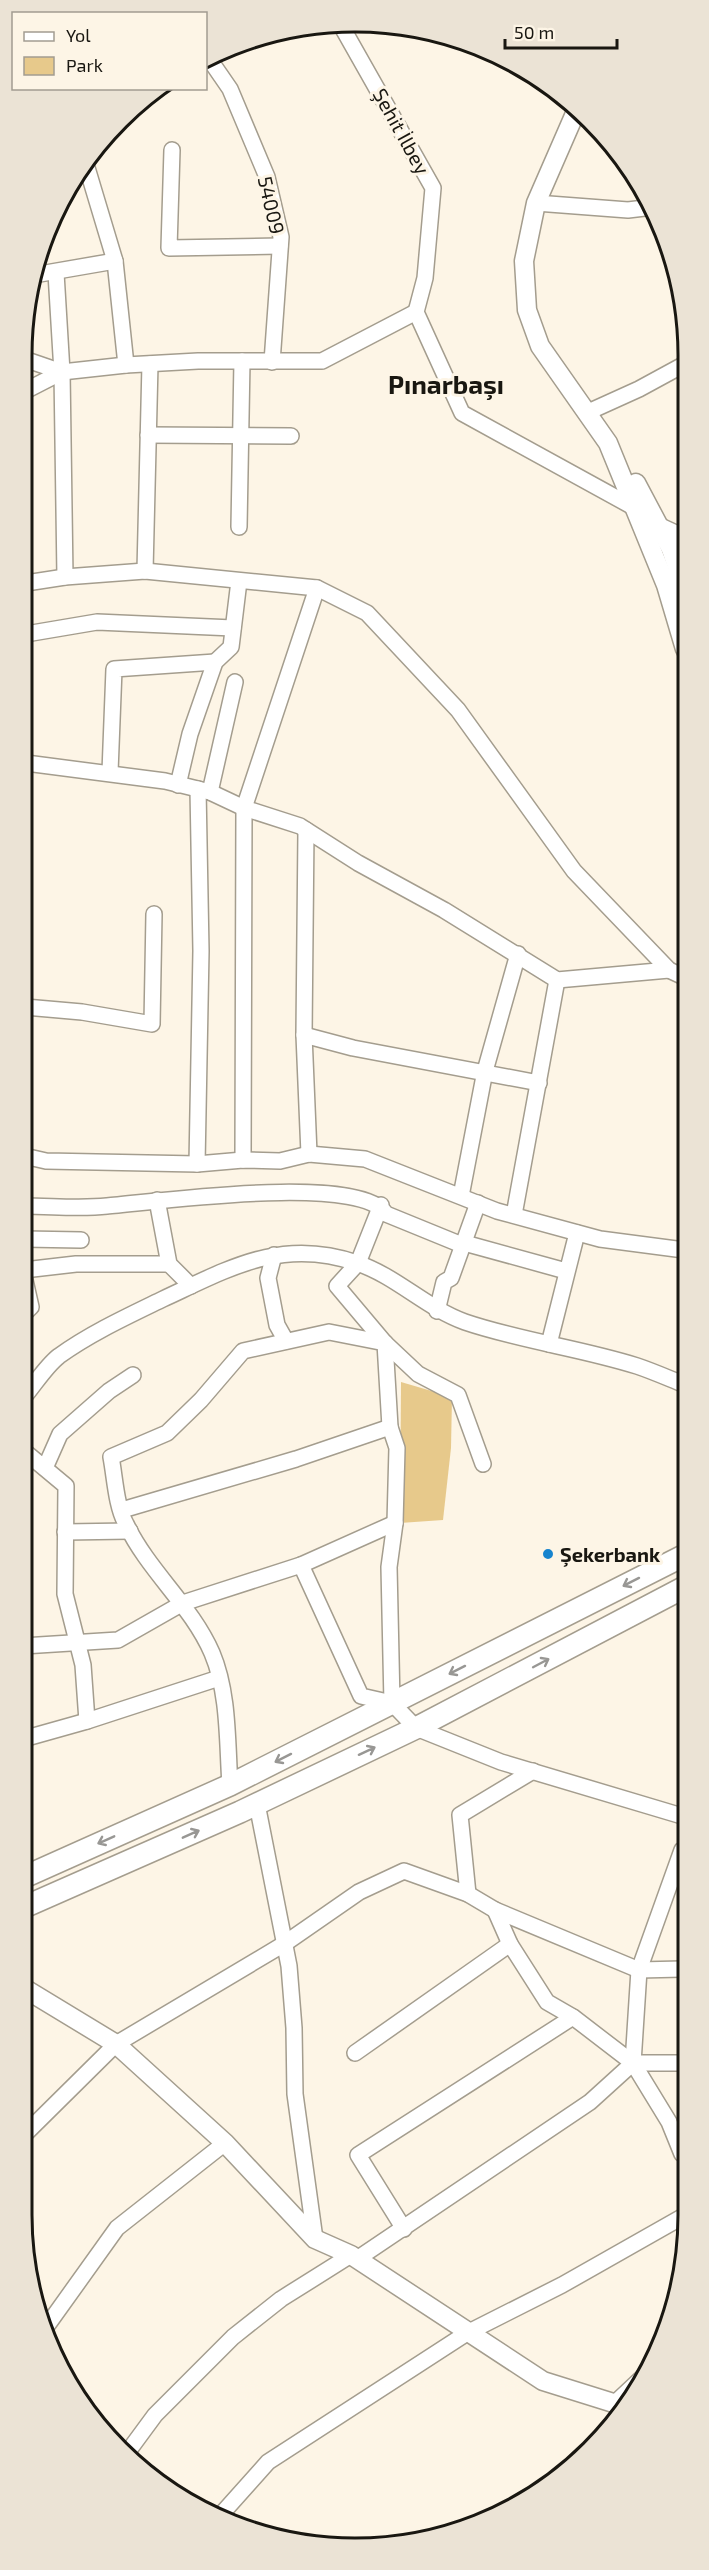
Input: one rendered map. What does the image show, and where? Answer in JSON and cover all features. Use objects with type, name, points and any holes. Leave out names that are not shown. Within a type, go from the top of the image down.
[{"type":"main road","points":[[32,1874],[230,1785],[678,1559]]},
{"type":"main road","points":[[32,1904],[257,1804],[416,1728],[678,1591]]},
{"type":"street","name":"Şehit İlbey","points":[[345,32],[433,188],[425,278],[416,312]]},
{"type":"street","name":"54009","points":[[213,64],[230,89],[267,177],[281,237],[272,362]]},
{"type":"street","points":[[573,118],[536,203],[524,261],[527,310],[540,346],[631,474],[671,549],[678,577]]},
{"type":"street","points":[[172,150],[169,248],[280,246]]},
{"type":"street","points":[[88,172],[115,261],[126,365]]},
{"type":"street","points":[[536,203],[628,210],[642,208]]},
{"type":"street","points":[[42,274],[115,261]]},
{"type":"street","points":[[56,273],[62,372],[65,577]]},
{"type":"street","points":[[32,387],[62,372],[126,365],[322,361],[416,312],[462,413],[635,508]]},
{"type":"street","points":[[239,526],[242,361]]},
{"type":"street","points":[[32,362],[62,372]]},
{"type":"street","points":[[145,571],[150,364]]},
{"type":"street","points":[[586,413],[639,389],[678,368]]},
{"type":"street","points":[[148,435],[291,436]]},
{"type":"street","points":[[608,443],[635,508],[678,579]]},
{"type":"street","points":[[659,527],[678,535]]},
{"type":"street","points":[[32,582],[65,577],[145,571],[317,588],[367,613],[458,710],[574,871],[669,970],[678,974]]},
{"type":"street","points":[[177,785],[190,734],[215,662],[231,647],[239,581]]},
{"type":"street","points":[[243,1160],[244,808],[317,588]]},
{"type":"street","points":[[32,633],[97,622],[233,628]]},
{"type":"street","points":[[110,772],[114,669],[215,662]]},
{"type":"street","points":[[197,1164],[204,790],[235,682]]},
{"type":"street","points":[[32,764],[110,772],[204,790],[244,808],[300,826],[358,863],[518,954],[557,980],[669,970]]},
{"type":"street","points":[[306,830],[304,1035],[309,1154]]},
{"type":"street","points":[[32,1008],[82,1012],[152,1024],[154,914]]},
{"type":"street","points":[[461,1196],[485,1071],[518,954]]},
{"type":"street","points":[[514,1215],[557,980]]},
{"type":"street","points":[[304,1035],[353,1048],[485,1071],[539,1083]]},
{"type":"street","points":[[32,1158],[46,1161],[197,1164],[243,1160],[280,1161],[309,1154],[365,1160],[478,1203],[577,1233],[600,1239],[678,1249]]},
{"type":"street","points":[[32,1206],[106,1206],[157,1200],[311,1192],[347,1195],[381,1205],[386,1214],[462,1245],[468,1244],[566,1271]]},
{"type":"street","points":[[157,1200],[169,1264],[191,1286]]},
{"type":"street","points":[[437,1311],[444,1282],[451,1278],[478,1203]]},
{"type":"street","points":[[381,1205],[358,1263],[337,1286],[385,1343],[418,1374],[458,1395],[483,1464]]},
{"type":"street","points":[[549,1344],[577,1233]]},
{"type":"street","points":[[32,1239],[81,1240]]},
{"type":"street","points":[[32,1388],[58,1357],[122,1318],[240,1263],[274,1255],[314,1252],[358,1263],[378,1273],[437,1311],[531,1342],[549,1344],[636,1366],[678,1382]]},
{"type":"street","points":[[274,1255],[268,1278],[277,1325],[286,1341]]},
{"type":"street","points":[[32,1269],[76,1264],[169,1264]]},
{"type":"street","points":[[230,1785],[223,1693],[212,1654],[183,1603],[167,1589],[130,1531],[122,1510],[111,1457],[167,1433],[201,1400],[243,1351],[328,1332],[385,1343]]},
{"type":"street","points":[[385,1343],[390,1428],[397,1448],[395,1523],[389,1567],[392,1702]]},
{"type":"street","points":[[45,1468],[60,1434],[109,1391],[133,1375]]},
{"type":"street","points":[[122,1510],[296,1459],[390,1428]]},
{"type":"street","points":[[32,1457],[66,1486],[66,1594],[83,1665],[87,1721]]},
{"type":"street","points":[[32,1646],[118,1640],[183,1603],[301,1565],[395,1523]]},
{"type":"street","points":[[65,1532],[130,1531]]},
{"type":"street","points":[[301,1565],[361,1696],[392,1702],[416,1728],[501,1762],[678,1815]]},
{"type":"street","points":[[32,1733],[87,1721],[219,1677]]},
{"type":"street","points":[[468,1894],[460,1815],[533,1772]]},
{"type":"street","points":[[257,1804],[285,1944],[294,2028],[295,2094],[315,2239]]},
{"type":"street","points":[[633,2063],[639,1970],[678,1861]]},
{"type":"street","points":[[32,2127],[116,2044],[285,1944],[358,1892],[404,1871],[468,1894],[495,1910],[639,1970],[678,1969]]},
{"type":"street","points":[[495,1910],[510,1944],[547,2002],[573,2017],[633,2063],[669,2122],[678,2144]]},
{"type":"street","points":[[355,2053],[510,1944]]},
{"type":"street","points":[[32,1994],[116,2044],[225,2143],[315,2239],[354,2257],[543,2381],[617,2403]]},
{"type":"street","points":[[404,2229],[358,2155],[573,2017]]},
{"type":"street","points":[[129,2447],[155,2415],[233,2337],[281,2299],[404,2229],[590,2102],[633,2063],[678,2063]]},
{"type":"street","points":[[50,2322],[117,2228],[225,2143]]},
{"type":"street","points":[[224,2511],[268,2462],[467,2333],[562,2285],[678,2219]]},
{"type":"green space","points":[[401,1382],[452,1397],[451,1448],[443,1520],[400,1523]]},
{"type":"place","name":"Şekerbank","points":[[548,1554]]},
{"type":"district","name":"Pınarbaşı","points":[[446,383]]}]
